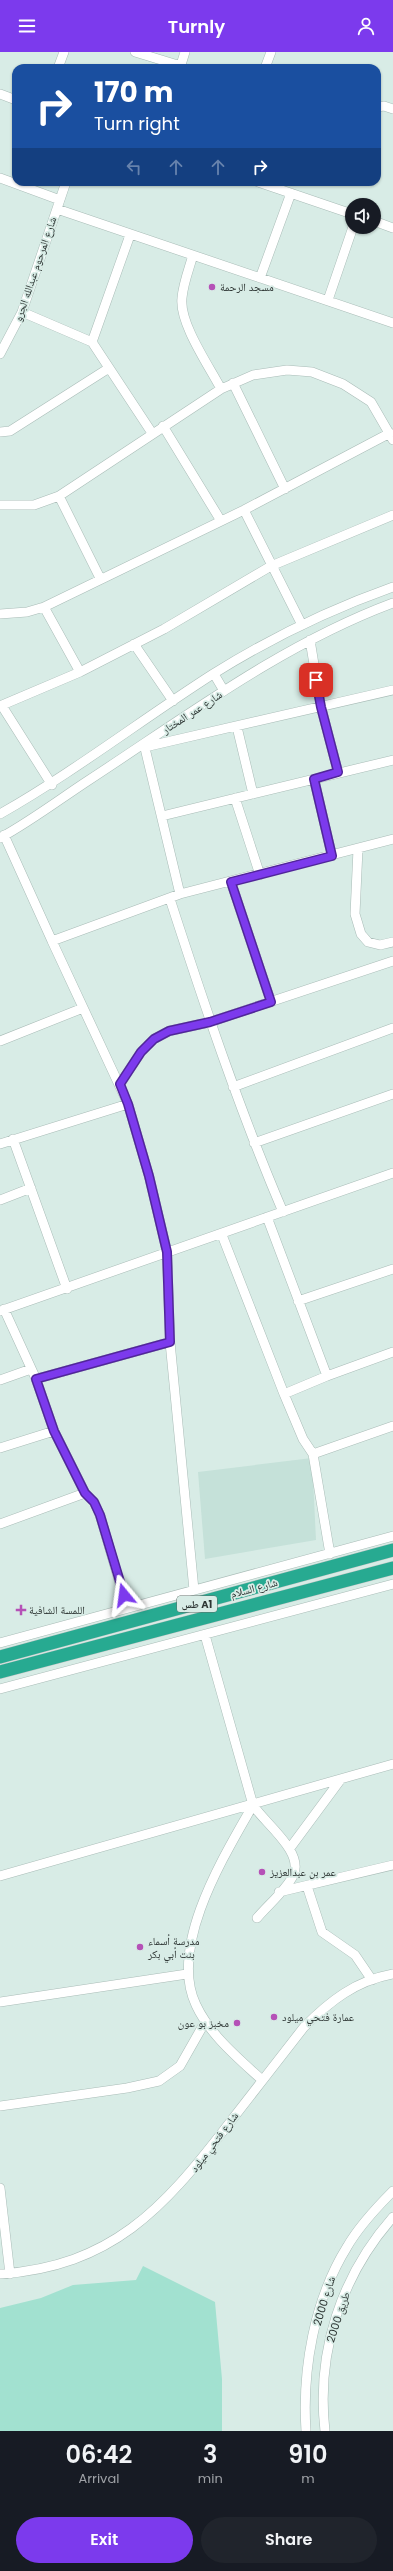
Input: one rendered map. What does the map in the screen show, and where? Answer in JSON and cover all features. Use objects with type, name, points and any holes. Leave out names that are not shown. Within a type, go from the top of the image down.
[{"type":"highway","name":"شارع السلام","points":[[0,1657],[393,1550]]},
{"type":"highway","name":"شارع السلام","points":[[0,1672],[393,1568]]},
{"type":"street","points":[[60,64],[64,52]]},
{"type":"street","points":[[135,52],[171,64]]},
{"type":"street","points":[[181,64],[185,52]]},
{"type":"street","points":[[267,64],[271,52]]},
{"type":"street","points":[[0,94],[12,98]]},
{"type":"street","points":[[381,106],[393,109]]},
{"type":"street","points":[[0,178],[12,184]]},
{"type":"street","points":[[17,186],[130,236],[193,255],[393,321]]},
{"type":"street","name":"شارع المرحوم عبدالله الجرو","points":[[0,354],[9,340],[22,312],[65,186]]},
{"type":"street","points":[[270,186],[345,212]]},
{"type":"street","points":[[260,278],[290,193]]},
{"type":"street","points":[[381,224],[393,228]]},
{"type":"street","points":[[328,300],[351,234]]},
{"type":"street","points":[[92,342],[130,236]]},
{"type":"street","points":[[193,255],[182,298],[184,310],[187,324],[221,389]]},
{"type":"street","points":[[22,312],[92,342],[152,432]]},
{"type":"street","points":[[0,336],[9,340]]},
{"type":"street","points":[[0,432],[10,431],[109,368]]},
{"type":"street","points":[[0,505],[34,505],[59,496],[152,432],[221,389],[253,374],[286,370],[312,372],[343,384],[370,402],[392,436],[244,510],[100,578],[44,607],[22,613],[0,614]]},
{"type":"street","points":[[233,384],[285,489]]},
{"type":"street","points":[[163,426],[221,521]]},
{"type":"street","points":[[59,496],[100,578]]},
{"type":"street","points":[[244,510],[302,625]]},
{"type":"street","points":[[52,785],[1,706],[80,672],[134,644],[271,566],[393,515]]},
{"type":"street","name":"شارع عمر المختار","points":[[0,814],[52,785],[214,674],[302,625],[358,599],[393,587]]},
{"type":"street","name":"شارع عمر المختار","points":[[2,836],[144,746],[224,690],[310,640],[366,613],[393,603]]},
{"type":"street","points":[[44,607],[80,672]]},
{"type":"street","points":[[310,640],[321,707],[338,772]]},
{"type":"street","points":[[134,644],[173,701]]},
{"type":"street","points":[[214,674],[224,690]]},
{"type":"street","points":[[180,894],[144,746],[237,727],[393,690]]},
{"type":"street","points":[[237,727],[253,794]]},
{"type":"street","points":[[162,816],[338,772],[393,760]]},
{"type":"street","points":[[314,779],[332,856]]},
{"type":"street","points":[[235,798],[260,875]]},
{"type":"street","points":[[2,836],[120,1084],[128,1104],[149,1176],[167,1252],[170,1342],[194,1590]]},
{"type":"street","points":[[52,941],[170,899],[180,894],[260,875],[393,839]]},
{"type":"street","points":[[358,849],[358,890],[354,914],[360,934],[368,942],[380,945],[393,942]]},
{"type":"street","points":[[231,882],[271,1002]]},
{"type":"street","points":[[170,899],[233,1087],[254,1143],[283,1212]]},
{"type":"street","points":[[120,1084],[141,1052],[154,1039],[169,1031],[210,1022],[393,961]]},
{"type":"street","points":[[0,1041],[84,1008]]},
{"type":"street","points":[[233,1087],[393,1028]]},
{"type":"street","points":[[254,1143],[393,1094]]},
{"type":"street","points":[[0,1144],[128,1104]]},
{"type":"street","points":[[13,1139],[67,1289]]},
{"type":"street","points":[[127,1608],[100,1515],[94,1502],[85,1493],[54,1431],[36,1379],[2,1310],[67,1289],[167,1252],[222,1235],[267,1217],[393,1173]]},
{"type":"street","points":[[0,1200],[31,1188]]},
{"type":"street","points":[[267,1217],[327,1376]]},
{"type":"street","points":[[222,1235],[284,1394],[303,1439],[313,1454],[330,1554]]},
{"type":"street","points":[[298,1301],[393,1269]]},
{"type":"street","points":[[36,1379],[170,1342]]},
{"type":"street","points":[[284,1394],[327,1376],[393,1352]]},
{"type":"street","points":[[0,1380],[31,1369]]},
{"type":"street","points":[[313,1454],[393,1426]]},
{"type":"street","points":[[0,1448],[54,1431]]},
{"type":"street","points":[[0,1524],[85,1493]]},
{"type":"street","points":[[0,1643],[393,1536]]},
{"type":"street","points":[[0,1689],[393,1584]]},
{"type":"street","points":[[205,1635],[253,1805],[290,1848],[295,1857],[295,1871],[257,1918]]},
{"type":"street","points":[[0,1876],[393,1764]]},
{"type":"street","points":[[290,1848],[341,1779]]},
{"type":"street","points":[[253,1805],[218,1866],[202,1905],[190,1950],[187,1974],[196,2005],[205,2022],[230,2051],[262,2080]]},
{"type":"street","points":[[279,1892],[393,1865]]},
{"type":"street","points":[[307,1886],[322,1932],[355,1955],[372,1980]]},
{"type":"street","points":[[0,2002],[187,1974]]},
{"type":"street","name":"شارع فتحي ميلود","points":[[0,2274],[44,2270],[73,2261],[104,2246],[147,2217],[187,2178],[304,2027],[324,2007],[345,1992],[372,1980],[393,1974]]},
{"type":"street","points":[[0,2106],[127,2088],[159,2081],[180,2066],[205,2022]]},
{"type":"street","points":[[0,2188],[10,2274]]},
{"type":"street","name":"شارع 2000","points":[[306,2431],[307,2374],[312,2341],[332,2274],[347,2246],[370,2214],[393,2190]]},
{"type":"street","name":"طريق 2000","points":[[325,2431],[323,2383],[329,2336],[338,2308],[361,2258],[393,2217]]},
{"type":"shaded area","points":[[312,1458],[316,1540],[205,1559],[198,1472]]},
{"type":"green space","points":[[143,2266],[215,2302],[222,2379],[222,2431],[0,2431],[0,2308],[41,2298],[73,2285],[136,2280]]},
{"type":"place","name":"مسجد الرحمة","points":[[212,287]]},
{"type":"place","name":"اللمسة الشافية","points":[[21,1610]]},
{"type":"place","name":"عمر بن عبدالعزيز","points":[[262,1872]]},
{"type":"place","name":"مدرسة أسماء بنت أبي بكر","points":[[140,1947]]},
{"type":"place","name":"عمارة فتحي ميلود","points":[[274,2017]]},
{"type":"place","name":"مخبز بو عون","points":[[237,2023]]},
{"type":"route","points":[[124,1595],[100,1515],[94,1502],[85,1493],[54,1431],[36,1379],[170,1342],[167,1252],[149,1176],[128,1104],[120,1084],[141,1052],[154,1039],[169,1031],[210,1022],[271,1002],[231,882],[332,856],[314,779],[338,772],[321,707],[316,680]]}]
